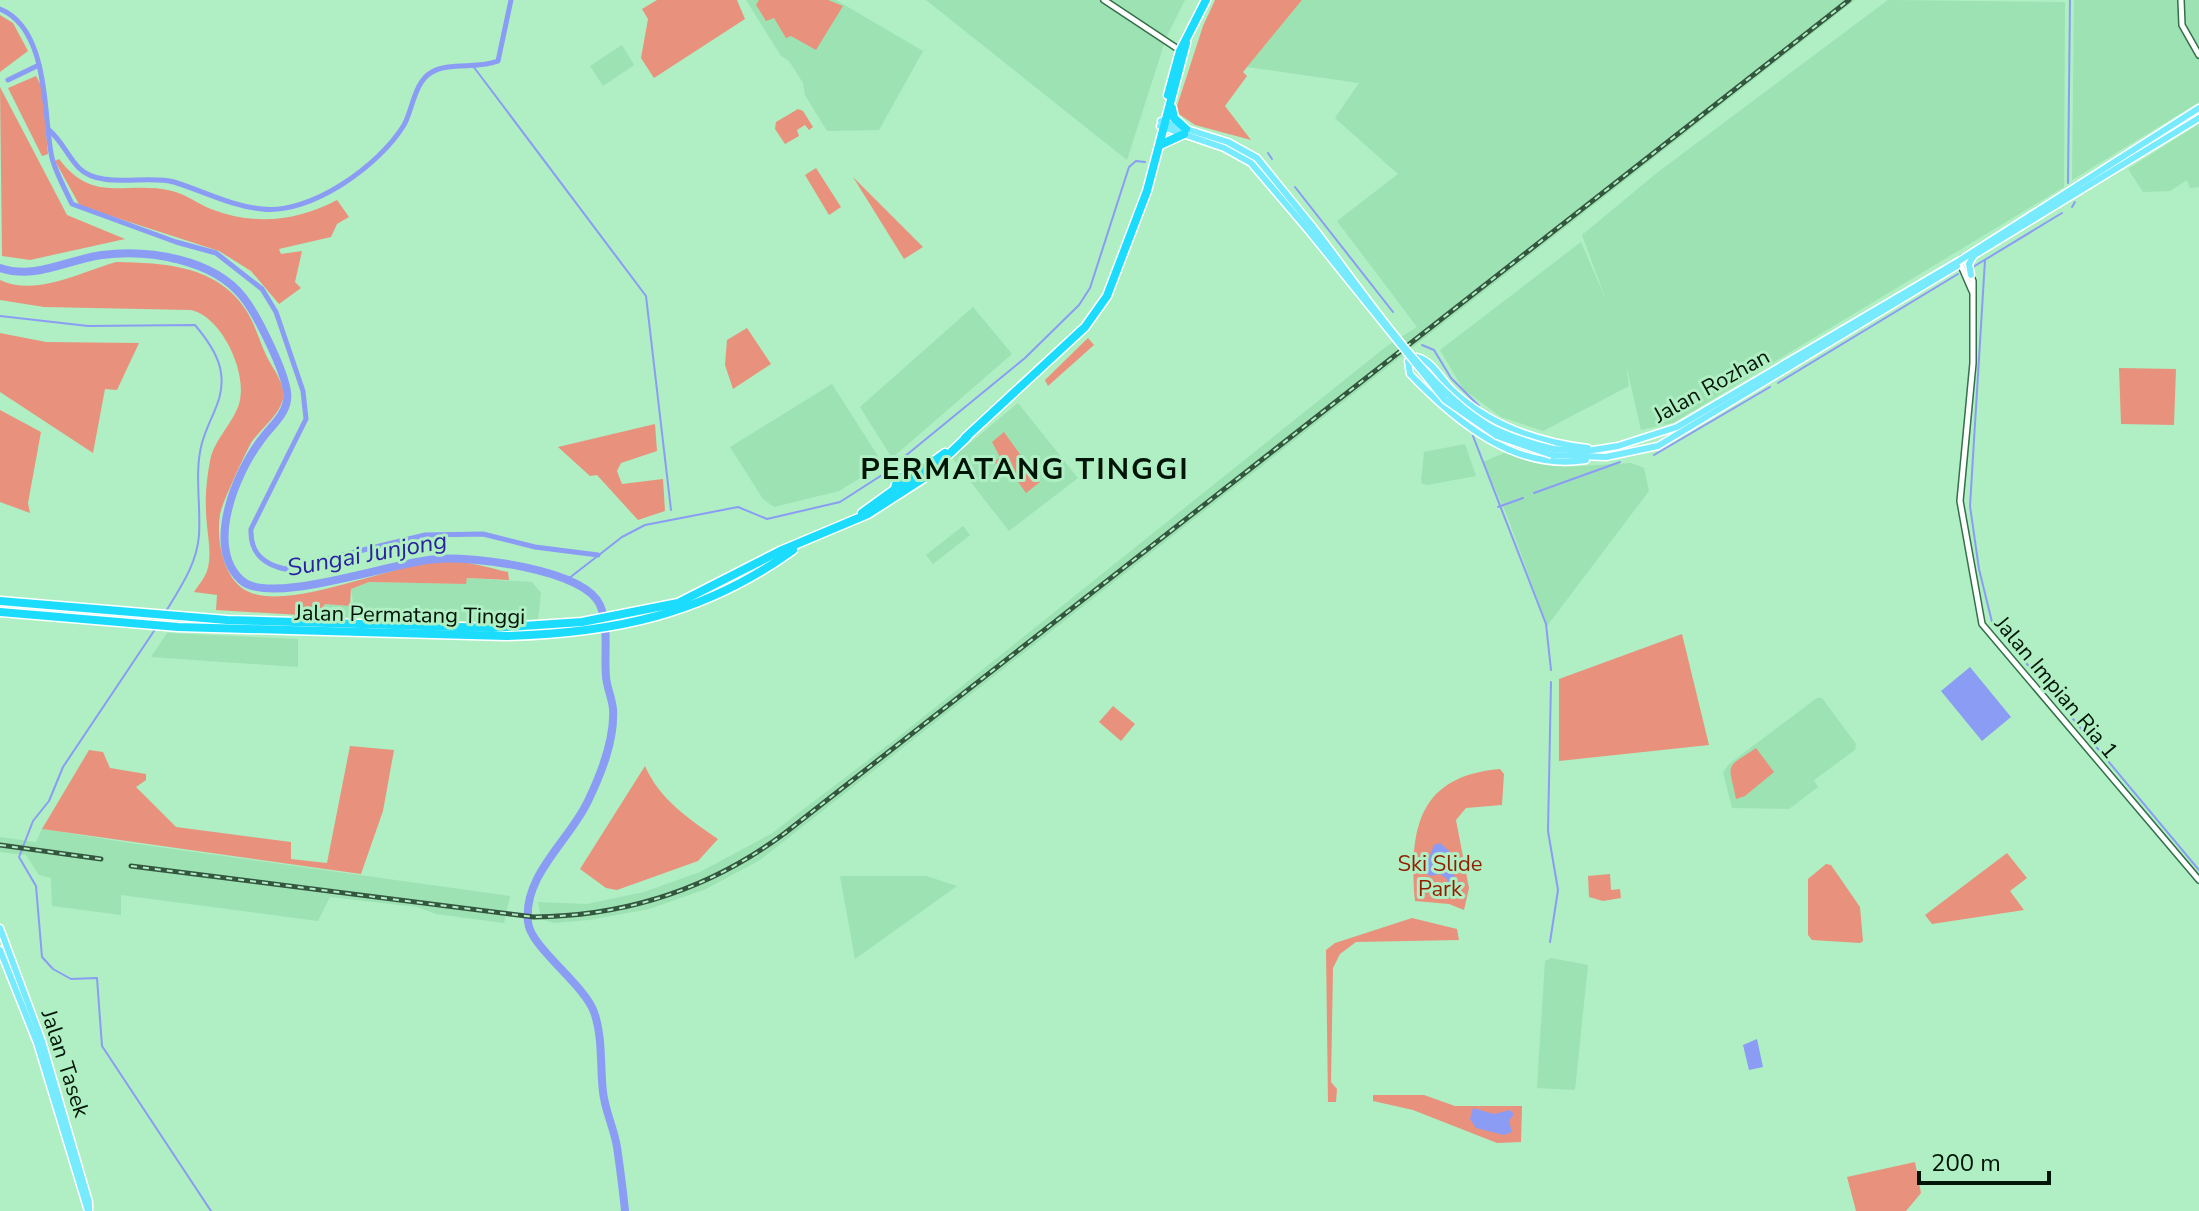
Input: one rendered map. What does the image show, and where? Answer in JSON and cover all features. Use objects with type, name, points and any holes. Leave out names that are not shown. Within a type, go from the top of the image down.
[{"type":"highway","name":"Jalan Permatang Tinggi","points":[[1142,199],[1183,52],[1206,0]]},
{"type":"highway","name":"Jalan Permatang Tinggi","points":[[859,516],[894,492],[898,477],[915,477],[967,437],[1047,366],[1098,311],[1112,285],[1160,145],[1183,52]]},
{"type":"highway","points":[[1160,145],[1185,131],[1174,118],[1171,104]]},
{"type":"highway","name":"Jalan Permatang Tinggi","points":[[615,621],[678,603],[907,491],[963,444],[967,437]]},
{"type":"highway","name":"Jalan Permatang Tinggi","points":[[0,612],[98,620],[583,627],[670,615],[749,576],[800,545]]},
{"type":"highway","points":[[739,573],[749,576]]},
{"type":"highway","name":"Jalan Permatang Tinggi","points":[[0,601],[99,609],[178,622]]},
{"type":"highway","points":[[17,613],[18,602]]},
{"type":"highway","points":[[0,619],[47,615]]},
{"type":"main road","name":"Jalan Rozhan","points":[[2061,199],[2199,108]]},
{"type":"main road","name":"Jalan Rozhan","points":[[1553,452],[1600,449],[1646,440],[1677,427],[2199,118]]},
{"type":"main road","name":"Jalan Rozhan","points":[[1163,125],[1185,131],[1251,163],[1311,228],[1445,400],[1497,436],[1553,452],[1593,458],[1636,453],[1680,435],[1949,268]]},
{"type":"main road","points":[[1949,268],[1975,252]]},
{"type":"main road","points":[[1949,268],[1969,275],[1969,264],[1975,252]]},
{"type":"main road","points":[[1593,458],[1575,462],[1541,459],[1494,443],[1469,429],[1432,397],[1407,370],[1408,361],[1414,357],[1426,360],[1450,389],[1502,425],[1552,443],[1600,449]]},
{"type":"main road","name":"Jalan Tasek","points":[[0,928],[42,1041],[89,1211]]},
{"type":"main road","name":"Jalan Tasek","points":[[0,950],[37,1043],[89,1211]]},
{"type":"street","points":[[1104,0],[1183,52]]},
{"type":"street","points":[[2181,0],[2181,20],[2197,49]]},
{"type":"street","name":"Jalan Impian Ria 1","points":[[1962,261],[1972,292],[1973,363],[1960,501],[1982,624],[2199,880]]},
{"type":"shaded area","points":[[746,0],[836,0],[923,51],[879,130],[827,131],[805,95],[803,83],[789,61],[781,56]]},
{"type":"shaded area","points":[[926,0],[1185,0],[1166,38],[1127,160]]},
{"type":"shaded area","points":[[1302,0],[1855,0],[760,860],[706,889],[649,909],[589,920],[554,923],[541,919],[538,902],[587,904],[644,892],[700,872],[771,834],[897,738],[1387,346],[1417,327],[1337,221],[1398,174],[1335,118],[1359,83],[1247,67]]},
{"type":"shaded area","points":[[1888,0],[2065,2],[2064,187],[1673,423],[1641,430],[1626,364],[1629,386],[1543,431],[1501,417],[1463,389],[1440,350],[1581,242],[1606,300],[1582,235],[1658,172]]},
{"type":"shaded area","points":[[2074,0],[2199,0],[2199,102],[2072,180]]},
{"type":"shaded area","points":[[622,45],[634,65],[603,86],[590,66]]},
{"type":"shaded area","points":[[2199,124],[2199,187],[2190,188],[2187,180],[2170,191],[2143,192],[2128,169]]},
{"type":"shaded area","points":[[973,307],[1012,354],[892,458],[860,407]]},
{"type":"shaded area","points":[[832,384],[883,464],[839,491],[774,507],[763,499],[730,447]]},
{"type":"shaded area","points":[[1018,403],[1078,478],[1009,531],[952,458]]},
{"type":"shaded area","points":[[1465,444],[1476,476],[1427,485],[1421,483],[1424,452]]},
{"type":"shaded area","points":[[1504,453],[1566,467],[1631,463],[1644,468],[1649,491],[1547,626],[1508,518],[1483,462]]},
{"type":"shaded area","points":[[963,526],[970,535],[933,564],[926,555]]},
{"type":"shaded area","points":[[466,578],[532,582],[541,593],[538,619],[469,621],[316,616],[325,604],[353,602],[351,589],[369,582],[466,584]]},
{"type":"shaded area","points":[[167,633],[298,639],[298,667],[151,657]]},
{"type":"shaded area","points":[[1817,698],[1822,698],[1856,744],[1855,750],[1814,780],[1818,787],[1789,809],[1732,808],[1723,772],[1729,764]]},
{"type":"shaded area","points":[[42,829],[510,896],[504,923],[436,914],[417,907],[330,897],[318,921],[121,895],[121,915],[52,906],[51,878],[39,875],[26,855],[0,852],[0,837],[36,842]]},
{"type":"shaded area","points":[[840,876],[926,876],[957,886],[855,959]]},
{"type":"shaded area","points":[[1551,958],[1588,965],[1575,1090],[1537,1088],[1545,961]]},
{"type":"green space","points":[[657,0],[737,0],[745,19],[654,78],[641,58],[648,19],[642,9]]},
{"type":"green space","points":[[759,0],[828,0],[843,6],[816,50],[791,36],[786,38],[774,18],[766,21],[756,5]]},
{"type":"green space","points":[[1215,0],[1302,0],[1243,72],[1247,76],[1225,106],[1251,140],[1195,125],[1179,114],[1177,106],[1203,26]]},
{"type":"green space","points":[[0,15],[13,23],[28,51],[0,72]]},
{"type":"green space","points":[[36,76],[42,87],[48,154],[42,156],[8,88]]},
{"type":"green space","points":[[0,87],[67,215],[125,239],[30,260],[2,256]]},
{"type":"green space","points":[[798,109],[803,111],[813,127],[809,130],[805,125],[797,130],[799,136],[785,144],[775,129],[776,122]]},
{"type":"green space","points":[[59,159],[85,182],[111,188],[172,191],[211,209],[244,218],[291,217],[337,200],[349,217],[337,224],[331,237],[279,249],[281,254],[302,251],[295,282],[301,288],[279,304],[251,271],[219,251],[80,206],[55,161]]},
{"type":"green space","points":[[816,168],[841,207],[829,215],[805,175]]},
{"type":"green space","points":[[853,177],[923,247],[904,259]]},
{"type":"green space","points":[[116,262],[171,266],[205,275],[220,284],[246,310],[281,382],[281,405],[251,443],[220,515],[223,558],[239,585],[247,591],[266,596],[289,596],[427,563],[449,561],[508,572],[509,580],[467,578],[466,584],[369,582],[351,589],[350,606],[325,604],[316,616],[216,610],[217,595],[194,592],[209,564],[206,498],[210,461],[235,414],[241,395],[237,365],[223,336],[203,315],[191,310],[44,307],[0,300],[0,280],[14,285],[43,284]]},
{"type":"green space","points":[[747,328],[771,364],[733,389],[725,365],[727,340]]},
{"type":"green space","points":[[0,333],[46,342],[139,343],[117,390],[105,389],[93,453],[0,392]]},
{"type":"green space","points":[[1088,338],[1094,345],[1048,386],[1045,380]]},
{"type":"green space","points":[[2119,368],[2176,369],[2174,425],[2121,424]]},
{"type":"green space","points":[[0,410],[41,432],[28,503],[30,513],[0,502]]},
{"type":"green space","points":[[655,424],[657,451],[621,463],[617,471],[622,484],[663,479],[665,511],[638,520],[597,475],[590,476],[558,447]]},
{"type":"green space","points":[[1004,432],[1040,482],[1026,493],[1007,466],[999,469],[994,462],[1000,457],[992,442]]},
{"type":"green space","points":[[1682,634],[1709,745],[1559,761],[1559,679]]},
{"type":"green space","points":[[1113,706],[1135,724],[1121,741],[1099,722]]},
{"type":"green space","points":[[350,746],[394,750],[383,811],[361,874],[42,829],[89,750],[103,752],[110,768],[146,774],[146,780],[136,787],[176,827],[291,842],[291,859],[327,863]]},
{"type":"green space","points":[[1756,748],[1774,772],[1745,796],[1736,799],[1731,768]]},
{"type":"green space","points":[[645,766],[667,799],[718,839],[698,861],[617,890],[606,888],[580,869]]},
{"type":"green space","name":"Ski Slide Park","points":[[1500,769],[1504,774],[1502,805],[1466,808],[1456,820],[1469,888],[1464,910],[1449,904],[1415,901],[1414,851],[1424,811],[1435,795],[1451,782]]},
{"type":"green space","points":[[2007,853],[2027,878],[2010,891],[2024,910],[1932,924],[1925,915]]},
{"type":"green space","points":[[1826,864],[1831,865],[1860,907],[1863,941],[1860,943],[1812,940],[1808,935],[1808,879]]},
{"type":"green space","points":[[1610,874],[1611,890],[1620,889],[1621,898],[1603,901],[1589,897],[1588,876]]},
{"type":"green space","points":[[1412,918],[1457,929],[1459,940],[1356,942],[1340,954],[1333,968],[1331,1082],[1337,1089],[1336,1102],[1328,1102],[1326,950],[1335,943]]},
{"type":"green space","points":[[1373,1095],[1424,1095],[1455,1106],[1522,1106],[1521,1142],[1497,1143],[1413,1110],[1373,1101]]},
{"type":"green space","points":[[1915,1162],[1921,1193],[1906,1211],[1856,1211],[1847,1177]]},
{"type":"water","points":[[1970,667],[2011,717],[1982,741],[1941,691]]},
{"type":"water","points":[[1440,843],[1456,857],[1453,874],[1462,887],[1459,894],[1444,893],[1448,880],[1440,874],[1430,876],[1424,870],[1434,845]]},
{"type":"water","points":[[1757,1039],[1763,1067],[1749,1070],[1743,1045]]},
{"type":"water","points":[[1473,1108],[1494,1114],[1510,1110],[1514,1114],[1509,1121],[1512,1132],[1504,1135],[1476,1128],[1470,1119]]},
{"type":"waterway","points":[[49,130],[88,175],[112,180],[174,182],[228,202],[262,209],[281,209],[301,204],[342,185],[393,141],[404,125],[426,76],[447,67],[498,61],[511,0]]},
{"type":"waterway","points":[[2068,183],[2070,0]]},
{"type":"waterway","points":[[0,9],[16,19],[28,35],[36,54],[52,158],[72,204],[176,242],[216,253],[262,289],[276,312],[303,391],[306,419],[251,529],[259,556],[285,569],[425,535],[483,534],[535,547],[598,555]]},
{"type":"waterway","points":[[8,80],[39,65]]},
{"type":"waterway","points":[[473,66],[646,296],[671,510]]},
{"type":"waterway","points":[[1268,153],[1272,159]]},
{"type":"waterway","points":[[568,579],[622,537],[645,525],[738,507],[767,519],[840,502],[882,475],[1025,358],[1079,305],[1090,288],[1129,167],[1136,161],[1145,162]]},
{"type":"waterway","points":[[1295,187],[1393,312]]},
{"type":"waterway","points":[[2072,207],[2075,202]]},
{"type":"waterway","points":[[1973,267],[2062,213]]},
{"type":"waterway","name":"Sungai Junjong","points":[[0,268],[26,272],[102,255],[159,256],[197,265],[230,284],[243,297],[278,363],[287,400],[280,416],[251,454],[228,510],[225,548],[230,566],[241,580],[256,587],[277,589],[436,559],[475,560],[551,574],[573,582],[590,593],[600,605],[605,631],[606,677],[613,709],[609,745],[588,801],[540,873],[528,905],[528,922],[538,943],[580,990],[594,1012],[600,1042],[604,1099],[617,1147],[625,1211]]},
{"type":"waterway","points":[[1985,260],[1970,506],[1979,569],[1992,622],[2199,870]]},
{"type":"waterway","points":[[1778,383],[1958,274]]},
{"type":"waterway","points":[[0,316],[88,326],[195,325],[211,347],[220,366],[222,383],[200,454],[198,546],[187,576],[165,613]]},
{"type":"waterway","points":[[1422,345],[1434,350],[1451,378],[1479,406]]},
{"type":"waterway","points":[[1654,455],[1770,387]]},
{"type":"waterway","points":[[1473,436],[1546,624],[1551,670]]},
{"type":"waterway","points":[[1534,493],[1620,462]]},
{"type":"waterway","points":[[1498,507],[1523,498]]},
{"type":"waterway","points":[[156,628],[63,767],[49,801],[33,821],[19,857],[36,886],[42,957],[53,969],[71,979],[97,978],[102,1046],[211,1211]]},
{"type":"waterway","points":[[1550,942],[1558,890],[1548,831],[1551,682]]},
{"type":"railway","points":[[131,866],[534,917],[635,905],[666,896],[727,870],[785,833],[1849,0]]},
{"type":"railway","points":[[0,845],[101,859]]},
{"type":"district","name":"PERMATANG TINGGI","points":[[1025,469]]}]
